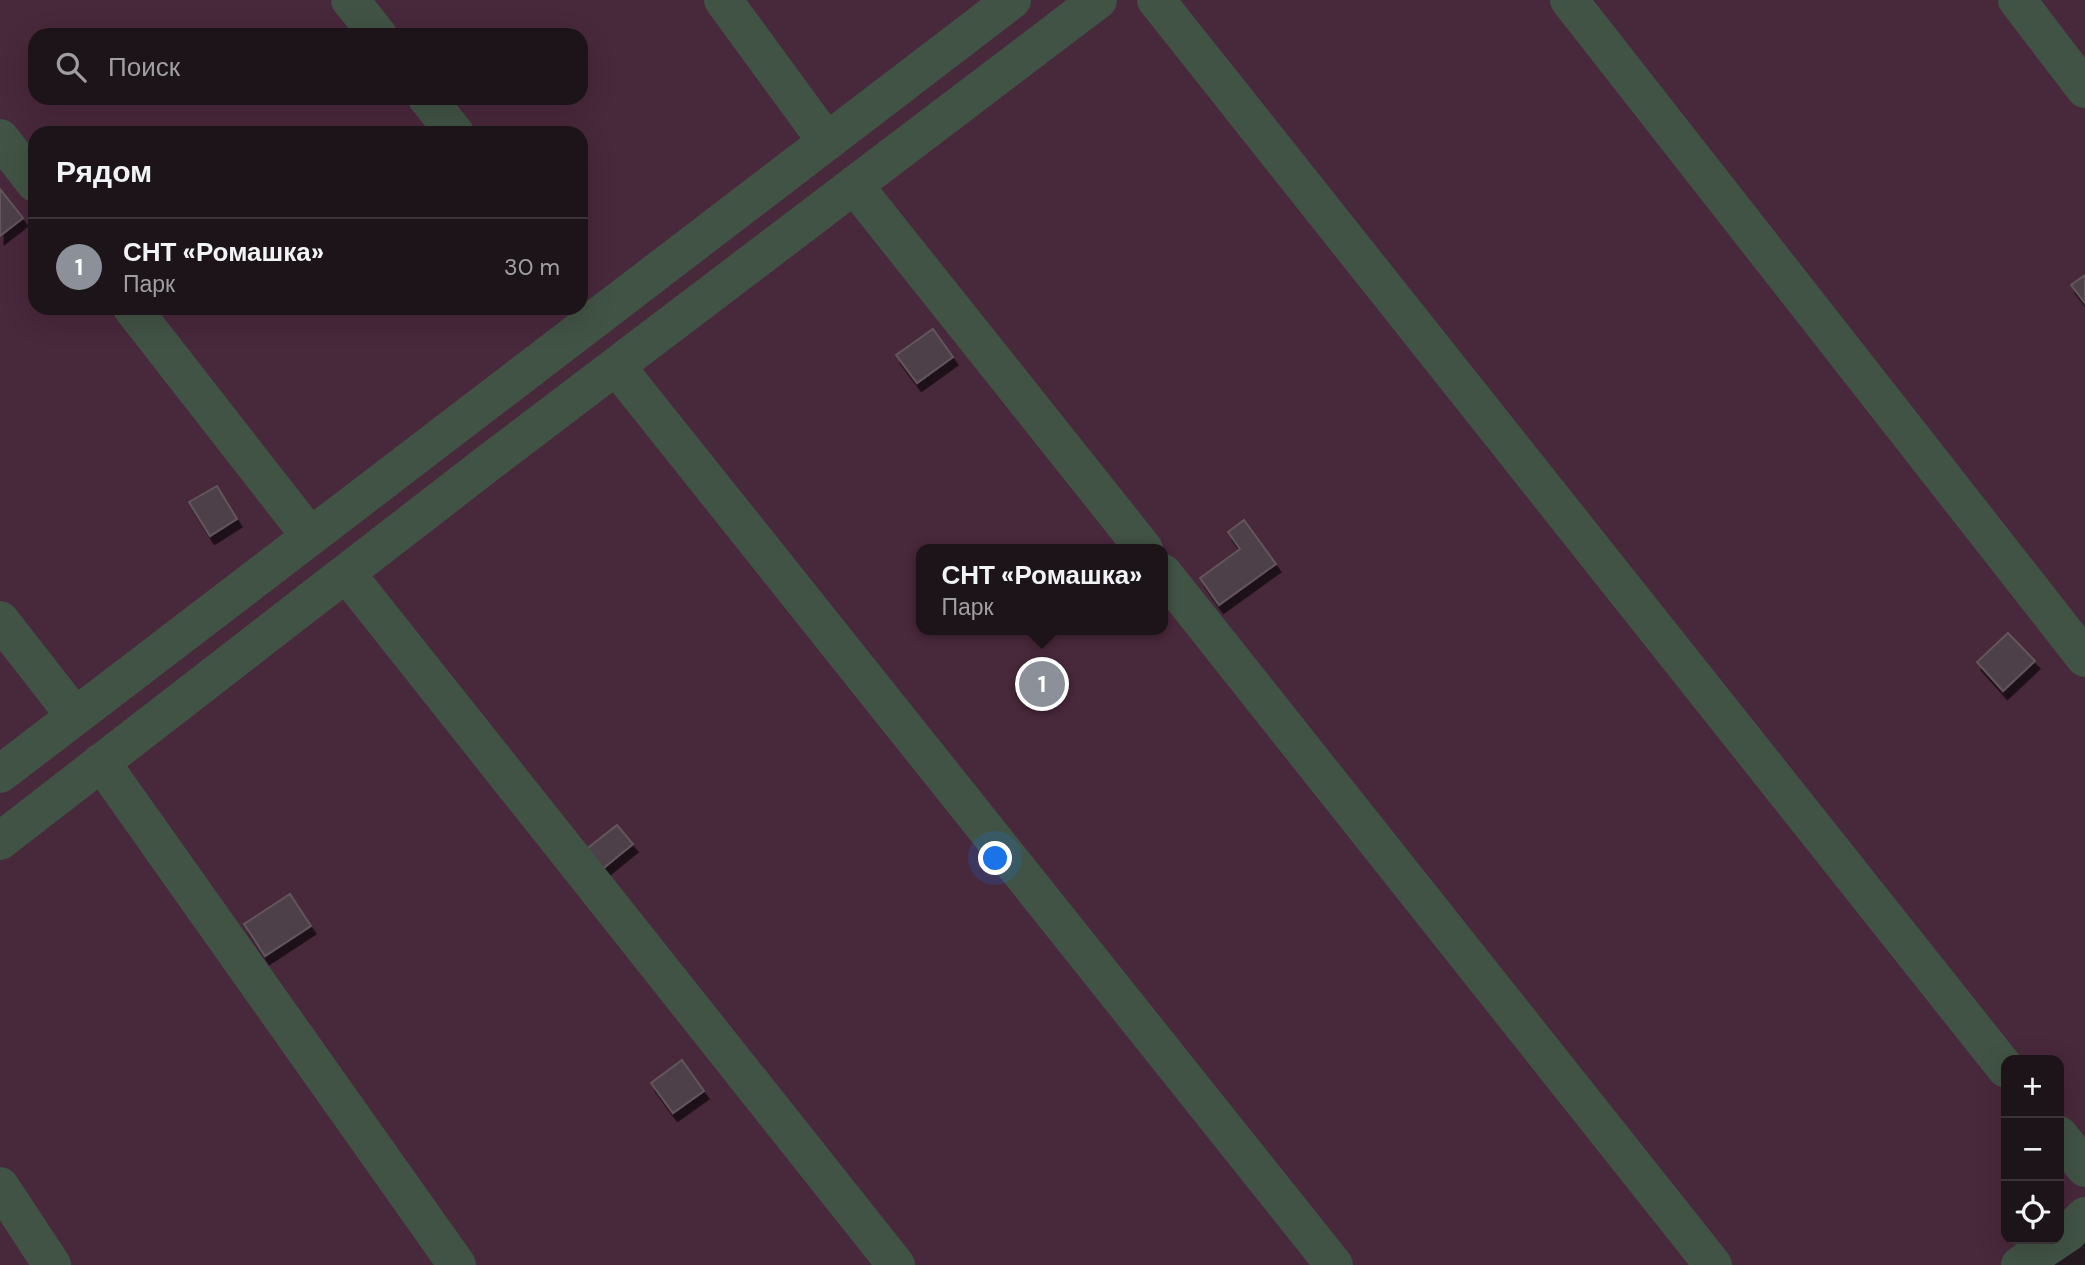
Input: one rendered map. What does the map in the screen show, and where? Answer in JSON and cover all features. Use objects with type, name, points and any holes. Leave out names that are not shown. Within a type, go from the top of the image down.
[{"type":"street","points":[[350,0],[372,28]]},
{"type":"street","points":[[723,0],[827,142]]},
{"type":"street","points":[[590,305],[827,142],[1012,0]]},
{"type":"street","points":[[0,841],[616,366],[1098,0]]},
{"type":"street","points":[[1156,0],[2001,1063]]},
{"type":"street","points":[[1569,0],[2085,658]]},
{"type":"street","points":[[2017,0],[2085,89]]},
{"type":"street","points":[[433,105],[449,126]]},
{"type":"street","points":[[0,138],[28,174]]},
{"type":"street","points":[[855,185],[1140,544]]},
{"type":"street","points":[[137,315],[310,536]]},
{"type":"street","points":[[0,774],[310,536],[578,315]]},
{"type":"street","points":[[616,366],[1334,1265]]},
{"type":"street","points":[[346,573],[896,1265]]},
{"type":"street","points":[[1168,579],[1713,1265]]},
{"type":"street","points":[[0,620],[75,716]]},
{"type":"street","points":[[101,762],[457,1265]]},
{"type":"street","points":[[2064,1141],[2085,1168]]},
{"type":"street","points":[[0,1186],[52,1265]]},
{"type":"street","points":[[2020,1265],[2068,1233],[2085,1216]]},
{"type":"shaded area","points":[[0,0],[2085,0],[2085,1216],[2064,1236],[2064,1055],[2001,1055],[2001,1244],[2052,1244],[2020,1265],[0,1265]]},
{"type":"building","points":[[0,189],[23,218],[0,236]]},
{"type":"building","points":[[2085,275],[2085,303],[2071,285]]},
{"type":"building","points":[[933,329],[953,357],[917,383],[896,355]]},
{"type":"building","points":[[217,486],[237,519],[210,536],[189,502]]},
{"type":"building","points":[[1244,520],[1276,564],[1219,605],[1200,578],[1240,549],[1228,532]]},
{"type":"building","points":[[2008,633],[2035,661],[2003,691],[1977,662]]},
{"type":"building","points":[[617,825],[633,844],[595,875],[579,855]]},
{"type":"building","points":[[290,894],[311,926],[265,956],[244,924]]},
{"type":"building","points":[[682,1060],[704,1091],[673,1113],[651,1083]]},
{"type":"place","name":"СНТ «Ромашка»","points":[[1042,684]]}]
